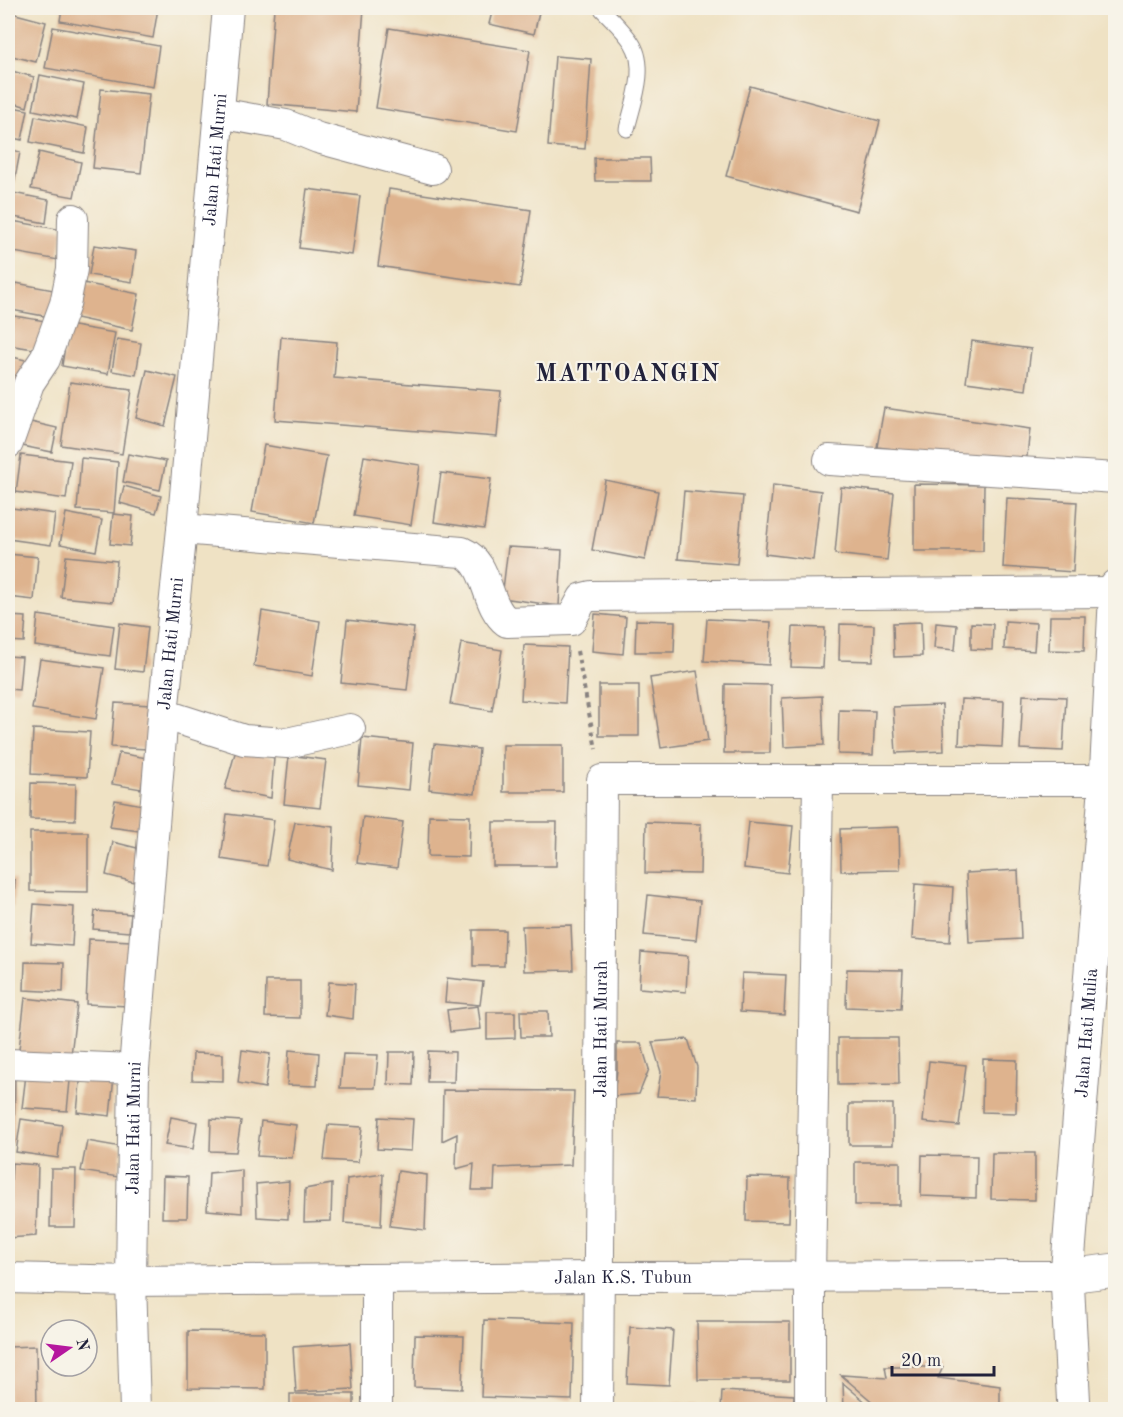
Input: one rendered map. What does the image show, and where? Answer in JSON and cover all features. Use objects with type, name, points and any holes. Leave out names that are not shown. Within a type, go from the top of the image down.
[{"type":"street","name":"Jalan Hati Murni","points":[[135,1410],[131,1281],[134,1069],[163,714],[182,529],[228,8]]},
{"type":"street","points":[[219,113],[286,125],[318,138],[433,169]]},
{"type":"street","points":[[8,443],[29,383],[45,359],[65,304],[72,269],[73,219]]},
{"type":"street","points":[[829,460],[1116,478]]},
{"type":"street","points":[[182,529],[462,552],[470,555],[478,564],[493,605],[499,616],[507,622],[571,620],[583,598],[591,596],[1115,589]]},
{"type":"street","name":"Jalan Hati Mulia","points":[[1074,1410],[1067,1276],[1112,720],[1115,589]]},
{"type":"street","points":[[163,714],[244,740],[287,743],[350,729]]},
{"type":"street","points":[[602,780],[818,782],[1106,780]]},
{"type":"street","name":"Jalan Hati Murah","points":[[598,1410],[602,780]]},
{"type":"street","points":[[810,1410],[818,782]]},
{"type":"street","points":[[8,1064],[134,1069]]},
{"type":"street","name":"Jalan K.S. Tubun","points":[[8,1278],[131,1281],[598,1277],[810,1278],[1067,1276],[1116,1270]]},
{"type":"street","points":[[377,1280],[377,1410]]},
{"type":"lane","points":[[601,8],[633,44],[638,63],[639,76],[627,129]]},
{"type":"path","points":[[571,620],[602,780]]},
{"type":"building","points":[[62,8],[158,8],[153,38],[60,21]]},
{"type":"building","points":[[274,8],[364,8],[356,112],[267,104]]},
{"type":"building","points":[[493,8],[540,8],[534,34],[489,24]]},
{"type":"building","points":[[8,12],[46,22],[36,62],[8,55]]},
{"type":"building","points":[[53,27],[159,46],[153,87],[45,68]]},
{"type":"building","points":[[389,28],[530,50],[517,131],[376,108]]},
{"type":"building","points":[[555,56],[591,59],[585,149],[548,146]]},
{"type":"building","points":[[8,70],[34,77],[27,107],[8,101]]},
{"type":"building","points":[[40,75],[84,84],[77,119],[33,110]]},
{"type":"building","points":[[750,86],[880,121],[857,211],[726,176]]},
{"type":"building","points":[[101,89],[149,94],[141,173],[93,168]]},
{"type":"building","points":[[8,106],[28,110],[22,140],[8,137]]},
{"type":"building","points":[[35,116],[88,127],[84,153],[30,142]]},
{"type":"building","points":[[8,149],[20,152],[14,184],[8,182]]},
{"type":"building","points":[[39,152],[81,162],[74,197],[31,189]]},
{"type":"building","points":[[594,158],[650,158],[651,181],[595,181]]},
{"type":"building","points":[[307,189],[360,196],[352,255],[299,248]]},
{"type":"building","points":[[389,189],[531,210],[520,287],[378,266]]},
{"type":"building","points":[[8,192],[49,200],[46,223],[8,216]]},
{"type":"building","points":[[12,221],[63,230],[58,260],[8,251]]},
{"type":"building","points":[[94,245],[136,251],[132,282],[89,275]]},
{"type":"building","points":[[16,283],[59,291],[55,318],[11,310]]},
{"type":"building","points":[[83,283],[139,294],[132,330],[76,318]]},
{"type":"building","points":[[8,315],[52,322],[47,351],[8,345]]},
{"type":"building","points":[[68,325],[115,333],[108,374],[62,366]]},
{"type":"building","points":[[281,337],[337,342],[334,378],[501,391],[497,437],[275,420]]},
{"type":"building","points":[[117,339],[141,343],[136,375],[112,371]]},
{"type":"building","points":[[972,341],[1031,349],[1026,390],[966,382]]},
{"type":"building","points":[[8,356],[30,361],[18,393],[8,391]]},
{"type":"building","points":[[147,370],[177,377],[165,426],[136,418]]},
{"type":"building","points":[[70,382],[132,390],[122,454],[61,445]]},
{"type":"building","points":[[884,408],[1030,429],[1026,465],[877,447]]},
{"type":"building","points":[[22,420],[57,428],[52,452],[17,445]]},
{"type":"building","points":[[264,445],[327,456],[314,523],[252,512]]},
{"type":"building","points":[[128,454],[166,461],[160,490],[123,482]]},
{"type":"building","points":[[21,455],[71,461],[66,499],[16,492]]},
{"type":"building","points":[[364,456],[420,465],[411,525],[354,516]]},
{"type":"building","points":[[81,458],[118,462],[114,513],[77,510]]},
{"type":"building","points":[[441,473],[491,479],[484,529],[434,522]]},
{"type":"building","points":[[605,480],[658,491],[645,560],[592,550]]},
{"type":"building","points":[[914,484],[984,485],[983,551],[914,551]]},
{"type":"building","points":[[773,485],[821,491],[813,560],[765,554]]},
{"type":"building","points":[[124,486],[161,496],[156,513],[120,503]]},
{"type":"building","points":[[841,487],[894,493],[887,560],[835,554]]},
{"type":"building","points":[[684,491],[743,496],[737,564],[678,559]]},
{"type":"building","points":[[1007,498],[1077,502],[1073,572],[1003,567]]},
{"type":"building","points":[[12,508],[55,514],[51,545],[8,539]]},
{"type":"building","points":[[66,513],[102,520],[96,551],[60,544]]},
{"type":"building","points":[[113,514],[133,516],[130,546],[110,544]]},
{"type":"building","points":[[508,547],[562,550],[559,606],[502,598]]},
{"type":"building","points":[[8,554],[38,557],[34,600],[8,597]]},
{"type":"building","points":[[66,556],[117,561],[113,602],[61,597]]},
{"type":"building","points":[[262,611],[320,621],[312,676],[254,666]]},
{"type":"building","points":[[595,614],[626,617],[623,654],[592,651]]},
{"type":"building","points":[[38,615],[114,626],[110,656],[35,646]]},
{"type":"building","points":[[8,616],[26,617],[24,642],[8,641]]},
{"type":"building","points":[[1050,616],[1085,616],[1084,651],[1049,650]]},
{"type":"building","points":[[707,619],[771,622],[769,665],[704,661]]},
{"type":"building","points":[[347,620],[414,628],[407,690],[341,683]]},
{"type":"building","points":[[636,620],[675,621],[674,652],[635,652]]},
{"type":"building","points":[[1005,621],[1036,623],[1034,651],[1004,649]]},
{"type":"building","points":[[921,622],[922,656],[894,657],[893,623]]},
{"type":"building","points":[[120,623],[148,627],[143,672],[115,669]]},
{"type":"building","points":[[936,623],[957,625],[955,650],[934,648]]},
{"type":"building","points":[[971,623],[993,624],[992,650],[971,649]]},
{"type":"building","points":[[840,624],[874,625],[873,661],[839,660]]},
{"type":"building","points":[[793,627],[825,628],[823,668],[791,667]]},
{"type":"building","points":[[461,643],[502,650],[492,711],[450,704]]},
{"type":"building","points":[[524,645],[568,647],[565,703],[521,700]]},
{"type":"building","points":[[8,656],[22,657],[19,690],[8,689]]},
{"type":"building","points":[[40,659],[104,668],[96,719],[32,709]]},
{"type":"building","points":[[697,671],[708,741],[661,748],[650,678]]},
{"type":"building","points":[[725,684],[771,685],[770,753],[724,753]]},
{"type":"building","points":[[599,685],[639,685],[639,736],[599,736]]},
{"type":"building","points":[[1023,695],[1066,697],[1063,751],[1020,749]]},
{"type":"building","points":[[822,696],[824,745],[784,747],[782,698]]},
{"type":"building","points":[[961,699],[1004,701],[1002,747],[959,745]]},
{"type":"building","points":[[115,703],[151,705],[147,749],[111,747]]},
{"type":"building","points":[[942,705],[944,751],[896,753],[893,707]]},
{"type":"building","points":[[839,710],[875,711],[873,755],[838,754]]},
{"type":"building","points":[[33,729],[90,732],[87,777],[31,774]]},
{"type":"building","points":[[362,738],[413,743],[409,790],[358,785]]},
{"type":"building","points":[[434,744],[479,749],[475,794],[429,789]]},
{"type":"building","points":[[503,745],[563,745],[563,792],[503,792]]},
{"type":"building","points":[[237,746],[274,758],[271,798],[225,789]]},
{"type":"building","points":[[119,753],[147,758],[141,789],[112,784]]},
{"type":"building","points":[[289,755],[326,760],[320,808],[284,804]]},
{"type":"building","points":[[31,783],[76,784],[75,820],[30,819]]},
{"type":"building","points":[[115,800],[143,805],[139,831],[110,827]]},
{"type":"building","points":[[227,814],[274,820],[267,866],[221,859]]},
{"type":"building","points":[[429,815],[470,816],[469,857],[428,856]]},
{"type":"building","points":[[363,817],[403,822],[397,868],[357,863]]},
{"type":"building","points":[[295,822],[334,827],[332,870],[287,859]]},
{"type":"building","points":[[493,822],[557,822],[556,866],[493,866]]},
{"type":"building","points":[[646,822],[701,824],[700,874],[645,873]]},
{"type":"building","points":[[749,822],[793,826],[788,873],[744,868]]},
{"type":"building","points":[[899,827],[900,870],[841,871],[840,829]]},
{"type":"building","points":[[30,832],[88,832],[88,892],[30,891]]},
{"type":"building","points":[[113,842],[145,850],[138,883],[106,875]]},
{"type":"building","points":[[1018,870],[1021,939],[969,942],[966,873]]},
{"type":"building","points":[[8,879],[15,880],[13,907],[8,907]]},
{"type":"building","points":[[915,884],[953,887],[950,942],[912,939]]},
{"type":"building","points":[[648,895],[700,901],[696,940],[644,935]]},
{"type":"building","points":[[34,904],[74,907],[72,946],[31,943]]},
{"type":"building","points":[[95,911],[131,914],[129,932],[93,929]]},
{"type":"building","points":[[571,925],[573,970],[524,971],[522,926]]},
{"type":"building","points":[[473,930],[505,930],[504,966],[473,966]]},
{"type":"building","points":[[89,939],[131,941],[128,1006],[86,1004]]},
{"type":"building","points":[[641,952],[688,956],[686,992],[639,988]]},
{"type":"building","points":[[25,962],[64,963],[63,992],[24,990]]},
{"type":"building","points":[[847,969],[903,970],[901,1009],[846,1007]]},
{"type":"building","points":[[742,973],[786,975],[784,1015],[740,1012]]},
{"type":"building","points":[[447,978],[483,982],[480,1005],[445,1002]]},
{"type":"building","points":[[266,981],[300,981],[300,1018],[265,1017]]},
{"type":"building","points":[[329,982],[355,984],[353,1019],[325,1015]]},
{"type":"building","points":[[25,998],[77,1004],[70,1064],[18,1058]]},
{"type":"building","points":[[478,1006],[481,1029],[450,1032],[447,1010]]},
{"type":"building","points":[[520,1011],[548,1011],[549,1037],[521,1037]]},
{"type":"building","points":[[487,1012],[515,1012],[515,1038],[487,1039]]},
{"type":"building","points":[[838,1038],[898,1038],[899,1084],[838,1085]]},
{"type":"building","points":[[688,1039],[697,1067],[696,1098],[657,1096],[661,1072],[652,1042]]},
{"type":"building","points":[[617,1043],[641,1043],[649,1069],[639,1094],[614,1096]]},
{"type":"building","points":[[242,1050],[270,1054],[265,1088],[238,1083]]},
{"type":"building","points":[[289,1050],[319,1053],[317,1086],[287,1085]]},
{"type":"building","points":[[428,1051],[455,1052],[454,1082],[427,1082]]},
{"type":"building","points":[[389,1052],[414,1052],[413,1085],[388,1084]]},
{"type":"building","points":[[193,1053],[223,1054],[223,1081],[192,1080]]},
{"type":"building","points":[[343,1054],[378,1055],[375,1088],[340,1088]]},
{"type":"building","points":[[983,1059],[1017,1060],[1016,1113],[982,1112]]},
{"type":"building","points":[[929,1061],[966,1065],[959,1126],[923,1122]]},
{"type":"building","points":[[27,1066],[71,1071],[67,1111],[22,1108]]},
{"type":"building","points":[[8,1070],[15,1071],[14,1143],[8,1143]]},
{"type":"building","points":[[81,1073],[114,1077],[110,1116],[77,1112]]},
{"type":"building","points":[[443,1090],[574,1091],[571,1165],[495,1168],[494,1190],[472,1190],[474,1164],[456,1169],[457,1134],[442,1141]]},
{"type":"building","points":[[849,1104],[893,1104],[893,1145],[849,1145]]},
{"type":"building","points":[[171,1117],[197,1122],[193,1149],[165,1145]]},
{"type":"building","points":[[379,1117],[413,1119],[411,1151],[377,1149]]},
{"type":"building","points":[[21,1119],[62,1125],[58,1158],[16,1152]]},
{"type":"building","points":[[211,1119],[241,1121],[236,1152],[210,1151]]},
{"type":"building","points":[[261,1121],[296,1125],[292,1158],[257,1156]]},
{"type":"building","points":[[328,1125],[362,1127],[358,1162],[324,1160]]},
{"type":"building","points":[[87,1141],[122,1147],[118,1177],[81,1171]]},
{"type":"building","points":[[992,1153],[1035,1153],[1035,1200],[991,1199]]},
{"type":"building","points":[[922,1155],[977,1156],[976,1198],[921,1196]]},
{"type":"building","points":[[855,1162],[900,1162],[900,1205],[855,1205]]},
{"type":"building","points":[[12,1163],[38,1165],[36,1236],[8,1238]]},
{"type":"building","points":[[51,1169],[76,1169],[75,1227],[50,1227]]},
{"type":"building","points":[[242,1170],[242,1213],[207,1210],[209,1173]]},
{"type":"building","points":[[398,1171],[427,1175],[425,1230],[390,1226]]},
{"type":"building","points":[[383,1174],[381,1226],[344,1223],[347,1179]]},
{"type":"building","points":[[163,1176],[188,1177],[187,1218],[162,1218]]},
{"type":"building","points":[[747,1177],[790,1178],[789,1222],[746,1221]]},
{"type":"building","points":[[289,1181],[288,1219],[257,1217],[256,1184]]},
{"type":"building","points":[[332,1184],[331,1221],[304,1222],[305,1189]]},
{"type":"building","points":[[484,1320],[574,1323],[572,1400],[481,1397]]},
{"type":"building","points":[[697,1322],[790,1322],[790,1380],[698,1380]]},
{"type":"building","points":[[630,1327],[673,1330],[669,1385],[627,1383]]},
{"type":"building","points":[[188,1331],[265,1332],[265,1389],[188,1388]]},
{"type":"building","points":[[415,1335],[464,1336],[462,1389],[414,1387]]},
{"type":"building","points":[[350,1343],[353,1389],[296,1392],[293,1347]]},
{"type":"building","points":[[36,1346],[37,1410],[8,1410],[8,1347]]},
{"type":"building","points":[[885,1367],[943,1367],[938,1378],[1000,1386],[1000,1410],[882,1410],[841,1375],[887,1378]]},
{"type":"building","points":[[843,1383],[875,1410],[844,1410]]},
{"type":"building","points":[[722,1391],[794,1395],[793,1410],[721,1410]]},
{"type":"building","points":[[290,1394],[354,1394],[354,1410],[290,1410]]},
{"type":"building","points":[[697,1404],[697,1410],[634,1410],[634,1405]]},
{"type":"building","points":[[182,1406],[249,1408],[249,1410],[182,1410]]},
{"type":"district","name":"MATTOANGIN","points":[[628,373]]}]
